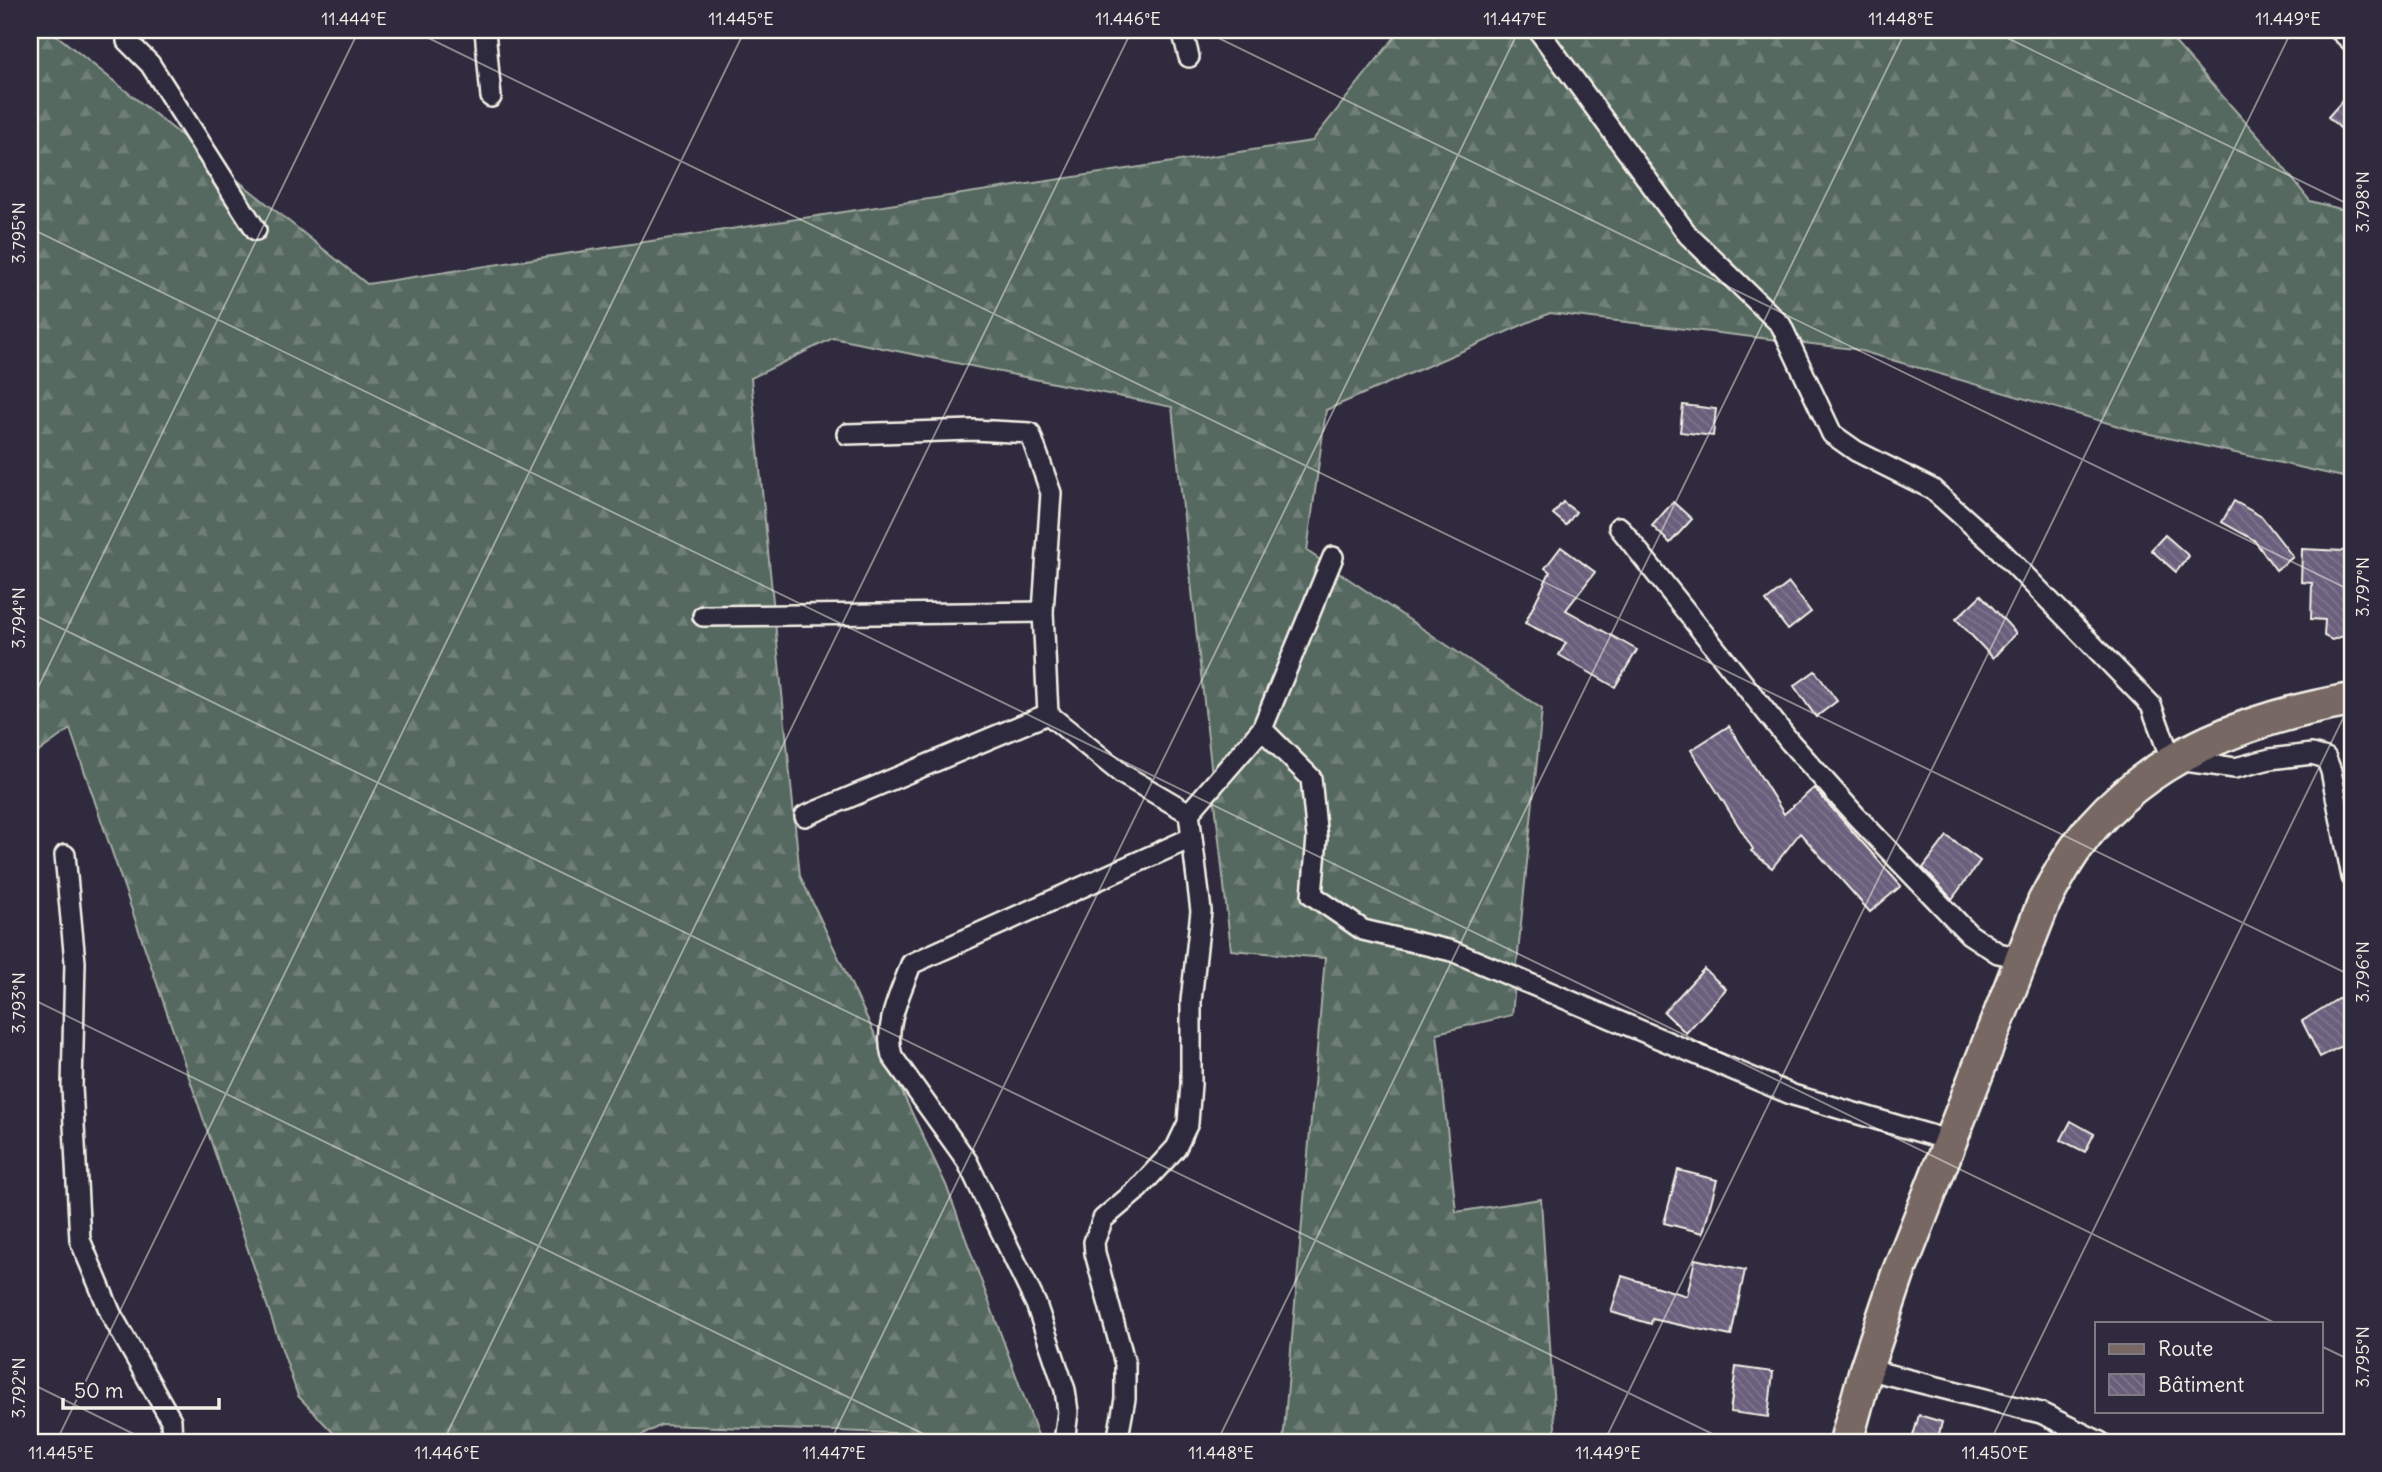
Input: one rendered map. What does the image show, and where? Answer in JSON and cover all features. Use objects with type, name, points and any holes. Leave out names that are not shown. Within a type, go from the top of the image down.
[{"type":"main road","points":[[1846,1442],[1866,1369],[1898,1274],[2044,902],[2064,865],[2092,826],[2128,791],[2171,759],[2231,732],[2302,708],[2352,700]]},
{"type":"street","points":[[128,30],[127,41],[150,64],[256,230]]},
{"type":"street","points":[[485,30],[491,97]]},
{"type":"street","points":[[1182,30],[1189,57]]},
{"type":"street","points":[[1538,30],[1688,234],[1781,325],[1832,434],[1856,451],[1932,489],[1998,548],[2151,705],[2171,759],[2235,768],[2270,759],[2312,754],[2326,758],[2331,771],[2352,877]]},
{"type":"street","points":[[2339,30],[2352,43]]},
{"type":"street","points":[[847,434],[973,430],[1030,433],[1051,492],[1043,612],[1048,714],[1122,774],[1189,813]]},
{"type":"street","points":[[1619,527],[1790,742],[1857,817],[1969,934],[1998,953],[2022,958]]},
{"type":"street","points":[[1117,1442],[1125,1399],[1125,1364],[1094,1242],[1103,1219],[1136,1191],[1176,1148],[1188,1123],[1191,1001],[1201,911],[1189,813],[1262,729],[1333,557]]},
{"type":"street","points":[[703,616],[1043,612]]},
{"type":"street","points":[[805,816],[1048,714]]},
{"type":"street","points":[[1262,729],[1311,778],[1317,838],[1311,895],[1363,930],[1452,951],[1793,1095],[1951,1140]]},
{"type":"street","points":[[1064,1442],[1068,1412],[1065,1390],[1036,1304],[967,1161],[892,1056],[888,1041],[890,1025],[911,964],[1191,838]]},
{"type":"street","points":[[65,855],[75,962],[72,1087],[80,1240],[110,1314],[171,1420],[172,1442]]},
{"type":"street","points":[[1866,1369],[2041,1413],[2100,1442]]},
{"type":"green space","points":[[30,30],[50,30],[367,284],[1312,141],[1398,30],[2164,30],[2265,144],[2310,201],[2352,212],[2352,479],[2132,430],[1854,349],[1550,313],[1326,410],[1307,551],[1542,709],[1512,1015],[1437,1033],[1456,1212],[1541,1199],[1556,1442],[1283,1442],[1325,958],[1231,950],[1172,407],[833,338],[751,378],[800,876],[946,1185],[1039,1438],[661,1425],[630,1442],[342,1442],[298,1396],[70,729],[30,758]]},
{"type":"building","points":[[2352,90],[2352,139],[2328,117]]},
{"type":"building","points":[[1683,405],[1716,409],[1713,436],[1680,432]]},
{"type":"building","points":[[2234,501],[2262,517],[2293,557],[2276,570],[2254,540],[2222,522]]},
{"type":"building","points":[[1563,502],[1576,512],[1566,525],[1553,514]]},
{"type":"building","points":[[1673,502],[1692,519],[1670,543],[1652,526]]},
{"type":"building","points":[[2165,535],[2189,556],[2176,572],[2151,550]]},
{"type":"building","points":[[1561,547],[1595,572],[1566,610],[1637,650],[1615,687],[1559,655],[1566,643],[1525,623],[1550,572],[1545,568]]},
{"type":"building","points":[[2302,549],[2344,551],[2352,562],[2352,633],[2332,640],[2324,636],[2325,620],[2311,619],[2312,583],[2301,582]]},
{"type":"building","points":[[1789,583],[1811,612],[1788,630],[1766,601]]},
{"type":"building","points":[[1981,595],[2016,633],[1993,658],[1956,619]]},
{"type":"building","points":[[1815,671],[1837,701],[1816,717],[1794,686]]},
{"type":"building","points":[[1729,726],[1784,814],[1814,788],[1901,886],[1870,912],[1800,833],[1772,868],[1751,851],[1753,849],[1691,750]]},
{"type":"building","points":[[1947,836],[1980,861],[1952,899],[1923,868]]},
{"type":"building","points":[[1704,969],[1726,989],[1686,1033],[1664,1012]]},
{"type":"building","points":[[2352,990],[2352,1041],[2320,1057],[2302,1021]]},
{"type":"building","points":[[2071,1121],[2094,1134],[2085,1152],[2061,1140]]},
{"type":"building","points":[[1678,1170],[1717,1180],[1703,1233],[1664,1223]]},
{"type":"building","points":[[1695,1259],[1745,1270],[1731,1336],[1652,1319],[1651,1324],[1611,1312],[1622,1276],[1687,1296]]},
{"type":"building","points":[[1736,1367],[1773,1372],[1768,1417],[1730,1412]]},
{"type":"building","points":[[1919,1415],[1942,1422],[1937,1442],[1913,1436]]}]
